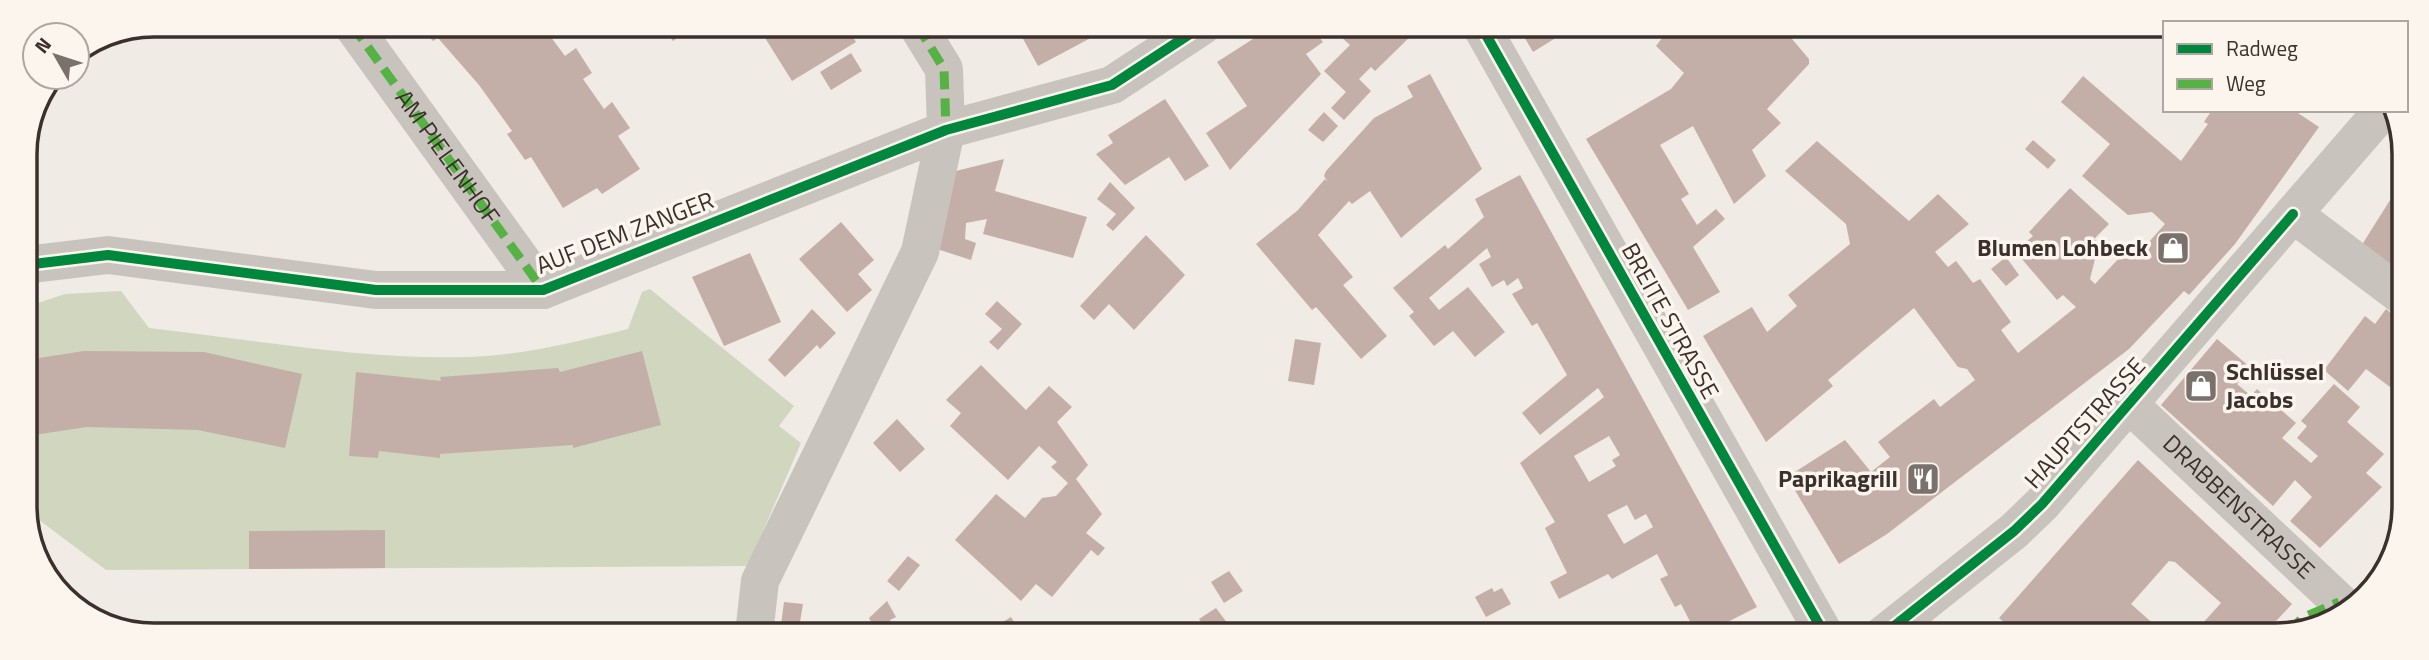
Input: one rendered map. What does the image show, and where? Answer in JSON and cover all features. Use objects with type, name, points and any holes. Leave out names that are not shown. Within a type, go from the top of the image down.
[{"type":"street","name":"AM PIELENHOF","points":[[361,37],[543,290]]},
{"type":"street","points":[[755,623],[760,581],[919,253],[946,130],[944,69],[924,37]]},
{"type":"street","name":"AUF DEM ZANGER","points":[[37,264],[108,255],[376,290],[543,290],[946,130],[1112,85],[1185,37]]},
{"type":"street","name":"BREITE STRASSE","points":[[1487,37],[1818,623]]},
{"type":"street","name":"HAUPTSTRASSE","points":[[1898,623],[2014,531],[2130,405],[2381,112]]},
{"type":"street","points":[[2293,214],[2392,289]]},
{"type":"street","name":"DRABBENSTRASSE","points":[[2130,405],[2341,603]]},
{"type":"green space","points":[[650,289],[794,406],[779,426],[801,443],[748,566],[106,570],[38,519],[37,303],[65,294],[121,291],[149,328],[349,352],[469,357],[529,351],[628,329],[642,292]]},
{"type":"building","points":[[429,37],[551,37],[565,56],[576,48],[592,73],[583,79],[604,109],[612,102],[630,128],[618,136],[640,169],[602,194],[597,188],[563,208],[531,157],[525,160],[507,134],[512,131],[479,85],[438,38],[433,41]]},
{"type":"building","points":[[764,37],[853,37],[856,42],[792,81]]},
{"type":"building","points":[[1022,37],[1093,37],[1038,66]]},
{"type":"building","points":[[1256,37],[1319,37],[1323,42],[1306,54],[1321,74],[1230,170],[1206,133],[1247,106],[1217,62]]},
{"type":"building","points":[[1341,37],[1410,37],[1375,71],[1371,67],[1359,79],[1371,91],[1344,120],[1331,108],[1346,92],[1324,71],[1350,45]]},
{"type":"building","points":[[1524,37],[1557,37],[1533,52]]},
{"type":"building","points":[[1663,37],[1790,37],[1809,59],[1809,64],[1767,109],[1781,123],[1752,150],[1766,176],[1734,204],[1693,126],[1660,145],[1689,194],[1681,199],[1697,225],[1716,209],[1725,219],[1693,247],[1720,292],[1688,310],[1586,139],[1671,89],[1684,73],[1656,46]]},
{"type":"building","points":[[851,53],[862,71],[831,90],[820,72]]},
{"type":"building","points":[[1430,74],[1482,169],[1401,238],[1370,191],[1352,204],[1349,201],[1318,235],[1353,277],[1343,285],[1387,336],[1361,359],[1316,307],[1312,310],[1256,244],[1298,210],[1325,179],[1328,182],[1324,176],[1326,171],[1374,118],[1413,97],[1407,86]]},
{"type":"building","points":[[2083,76],[2181,161],[2208,124],[2204,122],[2211,112],[2299,112],[2319,127],[2235,244],[2189,295],[2184,291],[2129,349],[1887,534],[1839,564],[1787,477],[1845,440],[1871,472],[1890,457],[1878,442],[1934,399],[1940,407],[1975,380],[1967,369],[1958,367],[1914,308],[1828,380],[1833,386],[1766,442],[1703,336],[1752,307],[1767,332],[1797,306],[1788,295],[1850,244],[1846,224],[1785,171],[1817,141],[1909,221],[1938,194],[1969,224],[1935,252],[1948,267],[1956,261],[1973,283],[1980,279],[2011,322],[2001,330],[2018,353],[2076,307],[2063,295],[2057,300],[2015,251],[2033,236],[2029,232],[2070,188],[2109,224],[2094,239],[2099,243],[2090,279],[2095,284],[2132,244],[2140,252],[2165,224],[2152,212],[2128,215],[2082,176],[2110,144],[2061,102]]},
{"type":"building","points":[[1165,99],[1209,166],[1185,181],[1169,157],[1125,185],[1096,154],[1113,143],[1108,135]]},
{"type":"building","points":[[1324,112],[1338,126],[1323,142],[1308,130]]},
{"type":"building","points":[[2033,140],[2056,160],[2048,169],[2025,149]]},
{"type":"building","points":[[1004,159],[995,191],[1087,217],[1073,258],[983,234],[987,219],[966,223],[965,239],[976,243],[971,260],[934,248],[956,171]]},
{"type":"building","points":[[1520,175],[1757,607],[1726,623],[1691,623],[1681,604],[1675,607],[1660,579],[1668,575],[1657,554],[1612,579],[1608,574],[1559,599],[1550,582],[1567,573],[1545,528],[1555,522],[1520,463],[1604,397],[1598,388],[1540,435],[1522,413],[1567,375],[1537,323],[1532,326],[1512,294],[1523,288],[1518,278],[1507,286],[1504,280],[1492,287],[1479,264],[1491,257],[1487,248],[1429,298],[1439,310],[1468,287],[1505,332],[1475,357],[1453,331],[1434,346],[1409,316],[1414,312],[1393,288],[1445,245],[1448,249],[1484,217],[1475,199]],"holes":[[[1609,436],[1620,455],[1612,460],[1616,466],[1589,482],[1574,456]],[[1627,505],[1635,520],[1646,514],[1653,527],[1624,544],[1607,515]]]},
{"type":"building","points":[[1110,182],[1135,208],[1113,231],[1106,225],[1116,214],[1097,199]]},
{"type":"building","points":[[2392,197],[2392,272],[2358,251]]},
{"type":"building","points":[[841,222],[874,260],[858,274],[872,290],[847,312],[799,259]]},
{"type":"building","points":[[1146,235],[1185,275],[1134,330],[1109,304],[1094,320],[1080,306]]},
{"type":"building","points":[[750,253],[781,322],[724,346],[692,277]]},
{"type":"building","points":[[2006,257],[2019,275],[2006,286],[1991,269]]},
{"type":"building","points":[[997,301],[1022,324],[998,350],[989,342],[1002,329],[985,314]]},
{"type":"building","points":[[812,309],[836,333],[820,349],[817,345],[785,377],[768,360]]},
{"type":"building","points":[[2386,309],[2392,314],[2392,388],[2366,369],[2348,391],[2324,370],[2365,316],[2375,324]]},
{"type":"building","points":[[1295,339],[1321,343],[1314,385],[1288,381]]},
{"type":"building","points":[[2217,339],[2251,368],[2237,384],[2251,396],[2257,389],[2296,423],[2282,438],[2311,463],[2318,456],[2297,438],[2307,426],[2301,421],[2334,384],[2360,407],[2347,422],[2384,454],[2366,473],[2382,487],[2320,548],[2290,521],[2312,497],[2295,480],[2273,506],[2161,405]]},
{"type":"building","points":[[84,351],[204,352],[302,374],[285,448],[198,430],[87,427],[37,434],[37,358]]},
{"type":"building","points":[[642,351],[661,425],[573,448],[573,445],[440,454],[440,458],[379,451],[378,458],[349,456],[356,372],[441,381],[440,377],[558,368],[560,372]]},
{"type":"building","points":[[981,365],[1026,410],[1049,386],[1072,407],[1057,422],[1088,465],[1076,479],[1102,514],[1086,533],[1105,548],[1098,556],[1091,550],[1052,597],[1036,584],[1021,601],[955,540],[996,494],[1025,518],[1042,498],[1056,496],[1068,483],[1051,467],[1057,462],[1039,446],[1008,480],[950,426],[961,413],[946,400]]},
{"type":"building","points":[[897,419],[925,449],[900,472],[873,443]]},
{"type":"building","points":[[2138,460],[2292,604],[2274,623],[2203,623],[2221,603],[2175,562],[2169,561],[2131,604],[2152,623],[2005,623],[1999,618]]},
{"type":"building","points":[[385,530],[385,568],[249,569],[249,531]]},
{"type":"building","points":[[908,556],[920,565],[899,591],[887,581]]},
{"type":"building","points":[[1229,571],[1243,591],[1224,603],[1211,582]]},
{"type":"building","points":[[1492,588],[1494,592],[1502,588],[1511,604],[1486,617],[1475,597]]},
{"type":"building","points":[[887,601],[896,617],[890,620],[892,623],[872,623],[869,618]]},
{"type":"building","points":[[784,602],[803,604],[800,623],[781,623]]},
{"type":"building","points":[[1216,608],[1227,623],[1202,623],[1199,619]]},
{"type":"building","points":[[1011,617],[1015,623],[1001,623]]},
{"type":"marked path","points":[[361,37],[543,290]]},
{"type":"marked path","points":[[924,37],[944,69],[946,130]]},
{"type":"marked path","points":[[2300,620],[2339,602]]},
{"type":"cycle path","points":[[37,264],[108,255],[376,290],[543,290],[946,130],[1112,85],[1185,37]]},
{"type":"cycle path","points":[[1487,37],[1818,623]]},
{"type":"cycle path","points":[[1898,623],[2014,531],[2042,504],[2293,214]]},
{"type":"place","name":"Blumen Lohbeck","points":[[2173,248]]},
{"type":"place","name":"Schlüssel Jacobs","points":[[2201,386]]},
{"type":"place","name":"Paprikagrill","points":[[1923,479]]}]
